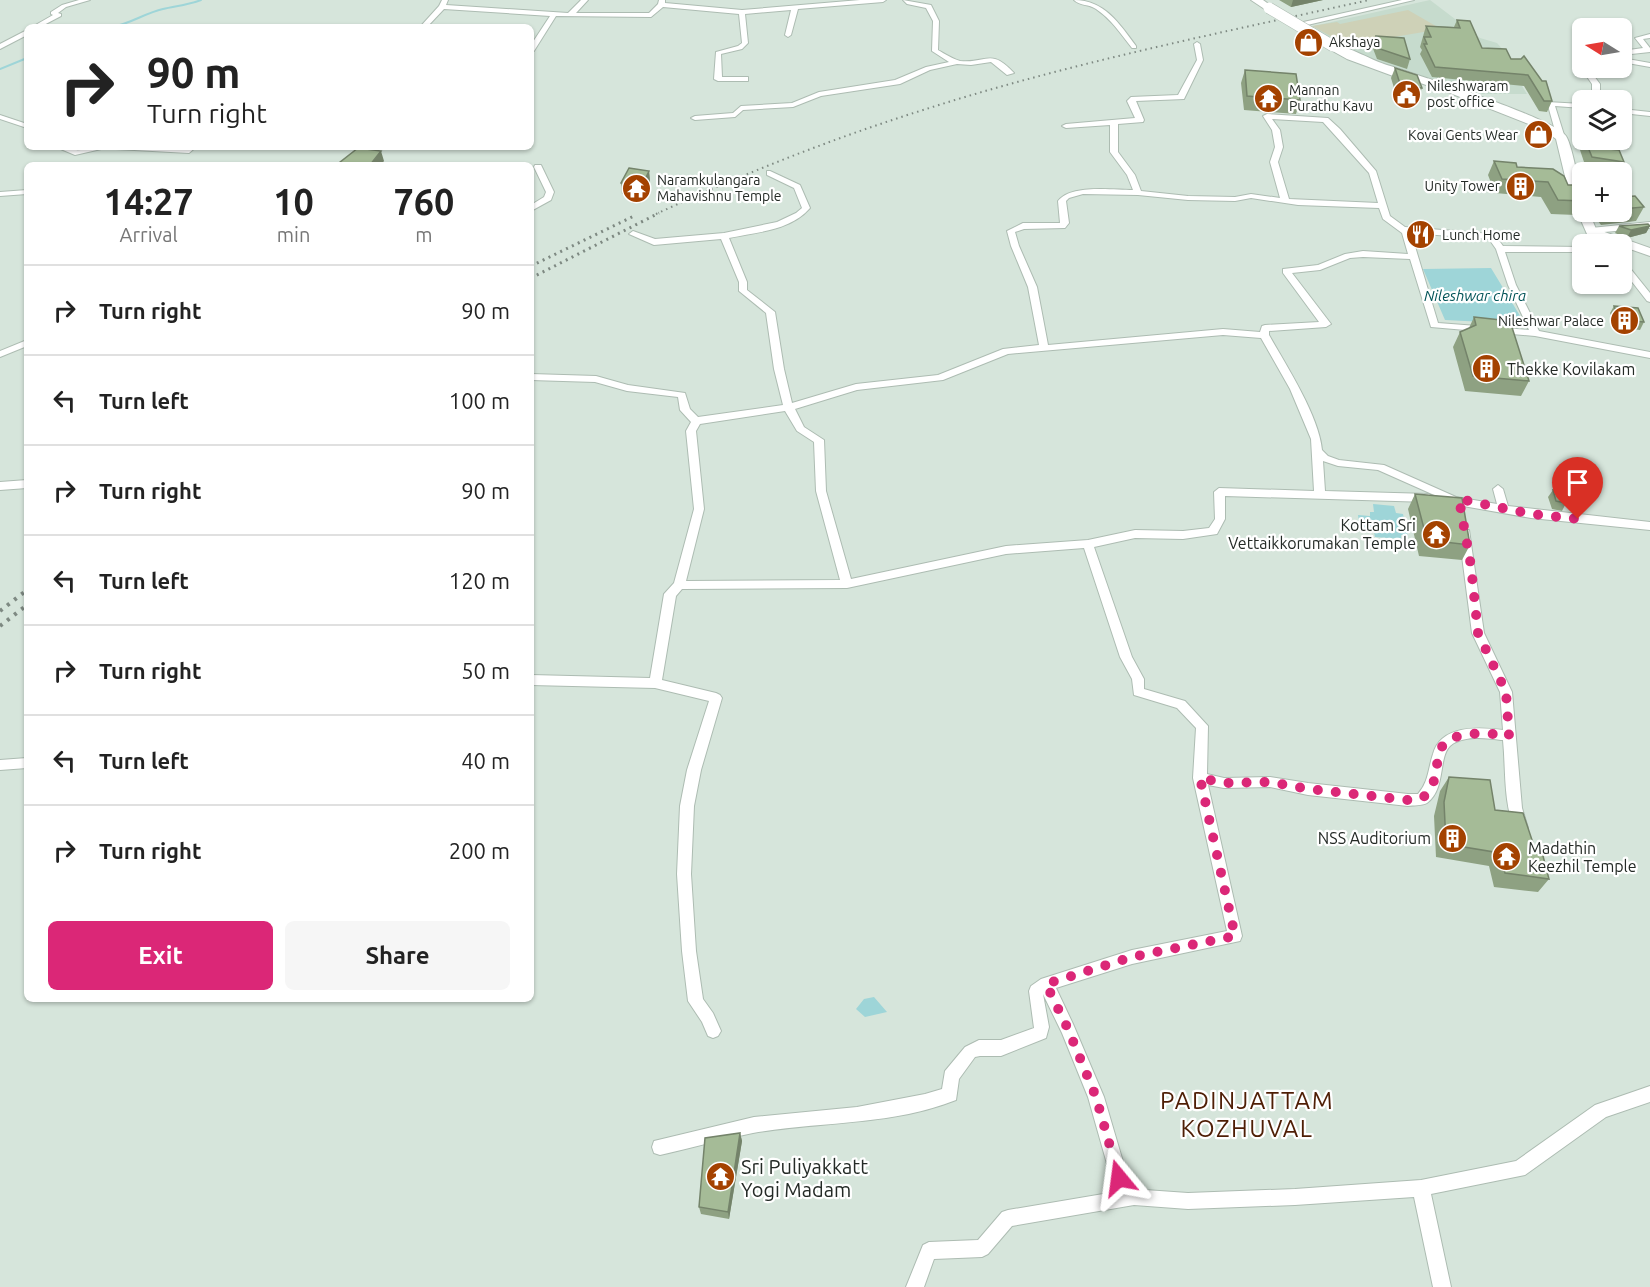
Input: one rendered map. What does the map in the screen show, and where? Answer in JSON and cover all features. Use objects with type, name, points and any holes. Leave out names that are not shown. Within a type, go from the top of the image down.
[{"type":"main road","points":[[1256,0],[1359,59],[1454,91],[1548,128],[1561,138],[1575,194],[1598,234]]},
{"type":"main road","points":[[1632,247],[1650,252]]},
{"type":"street","points":[[41,24],[59,15],[53,13],[64,6],[87,0]]},
{"type":"street","points":[[570,15],[585,0]]},
{"type":"street","points":[[426,24],[443,3],[570,15],[651,15],[661,2],[742,12],[884,0]]},
{"type":"street","points":[[906,0],[909,3],[929,6],[936,21],[933,48],[958,62]]},
{"type":"street","points":[[1077,0],[1082,4],[1092,3],[1100,9],[1134,47]]},
{"type":"street","points":[[1411,0],[1300,24],[1298,28],[1349,58],[1434,87],[1454,91]]},
{"type":"street","points":[[788,35],[795,7]]},
{"type":"street","points":[[742,12],[745,43],[740,48],[718,53],[718,79],[745,79]]},
{"type":"street","points":[[534,46],[554,14]]},
{"type":"street","points":[[0,47],[24,34]]},
{"type":"street","points":[[1632,52],[1648,50],[1638,38],[1650,36]]},
{"type":"street","points":[[1066,126],[1140,120],[1131,101],[1134,99],[1175,98],[1183,95],[1190,75],[1200,60],[1197,44]]},
{"type":"street","points":[[695,118],[735,115],[741,108],[793,105],[819,94],[897,81],[928,68],[958,62],[996,60],[1010,73]]},
{"type":"street","points":[[1632,62],[1650,65]]},
{"type":"street","points":[[1561,138],[1550,104],[1572,105]]},
{"type":"street","points":[[1632,112],[1650,114]]},
{"type":"street","points":[[0,117],[24,125]]},
{"type":"street","points":[[1285,201],[1274,162],[1279,147],[1276,130],[1267,117],[1325,120],[1373,173],[1386,217],[1406,232],[1434,325],[1535,333],[1650,355]]},
{"type":"street","points":[[1114,122],[1114,152],[1131,175],[1138,193]]},
{"type":"street","points":[[68,150],[75,153],[94,150]]},
{"type":"street","points":[[171,150],[190,150]]},
{"type":"street","points":[[78,162],[86,152]]},
{"type":"street","points":[[534,207],[548,198],[550,192],[538,168]]},
{"type":"street","points":[[633,234],[654,242],[724,236],[800,216],[806,207],[796,187],[770,173]]},
{"type":"street","points":[[0,194],[24,192]]},
{"type":"street","points":[[1044,348],[1036,322],[1031,280],[1017,256],[1011,231],[1023,225],[1062,226],[1065,224],[1062,201],[1066,196],[1083,192],[1138,193],[1188,198],[1235,199],[1251,196],[1285,201],[1383,206]]},
{"type":"street","points":[[1612,234],[1650,225]]},
{"type":"street","points":[[1406,232],[1405,230],[1492,237],[1500,249],[1512,285],[1535,333]]},
{"type":"street","points":[[724,236],[743,282],[743,291],[770,312],[780,379],[796,424],[819,440],[821,491],[847,584]]},
{"type":"street","points":[[1500,249],[1572,249]]},
{"type":"street","points":[[1320,495],[1316,439],[1295,389],[1263,335],[1264,328],[1326,324],[1286,271],[1320,267],[1348,256],[1363,254],[1413,257]]},
{"type":"street","points":[[1632,276],[1650,298]]},
{"type":"street","points":[[696,421],[791,407],[846,389],[940,378],[1006,351],[1223,332],[1263,335]]},
{"type":"street","points":[[0,354],[24,344]]},
{"type":"street","points":[[534,377],[596,379],[627,388],[682,395],[685,410],[696,421]]},
{"type":"street","points":[[655,684],[670,594],[679,585],[699,509],[691,431],[696,421]]},
{"type":"street","points":[[1317,451],[1324,458],[1338,463],[1380,467],[1459,507]]},
{"type":"street","points":[[0,486],[24,484]]},
{"type":"street","points":[[1498,489],[1503,508]]},
{"type":"street","points":[[679,585],[847,584],[1006,550],[1088,544],[1135,534],[1182,535],[1213,531],[1220,519],[1220,492],[1320,495],[1459,507],[1503,508],[1531,514],[1650,526]]},
{"type":"street","points":[[1459,507],[1478,633],[1506,692],[1515,808],[1524,838]]},
{"type":"street","points":[[660,1147],[754,1125],[857,1115],[925,1102],[950,1094],[951,1076],[970,1052],[979,1048],[1001,1048],[1041,1034],[1044,1020],[1035,998],[1036,991],[1046,984],[1132,957],[1235,936],[1200,778],[1202,726],[1181,704],[1138,692],[1138,679],[1126,657],[1088,544]]},
{"type":"street","points":[[534,680],[655,684],[716,698],[694,770],[687,806],[684,874],[689,951],[696,1001],[708,1018],[713,1031]]},
{"type":"street","points":[[1200,778],[1224,783],[1270,782],[1308,789],[1408,800],[1422,799],[1432,787],[1438,773],[1440,750],[1448,741],[1474,733],[1509,736]]},
{"type":"street","points":[[0,765],[24,763]]},
{"type":"street","points":[[1046,984],[1068,1029],[1096,1097],[1125,1198]]},
{"type":"street","points":[[915,1287],[929,1251],[982,1248],[1008,1218],[1125,1198],[1188,1201],[1295,1197],[1421,1188],[1518,1169],[1601,1111],[1650,1094]]},
{"type":"street","points":[[1421,1188],[1442,1287]]},
{"type":"shaded area","points":[[1430,0],[1480,38],[1497,43],[1505,52],[1511,68],[1527,94],[1475,94],[1371,60],[1347,50],[1309,27]]},
{"type":"shaded area","points":[[1408,10],[1441,29],[1347,45],[1312,26],[1337,22],[1340,24]]},
{"type":"water","name":"Nileshwar chira","points":[[1491,268],[1525,324],[1445,320],[1423,269]]},
{"type":"water","points":[[1373,504],[1394,506],[1396,513],[1403,514],[1408,536],[1401,535],[1401,539],[1375,537],[1374,532],[1360,529],[1358,515],[1370,516],[1370,512],[1374,512]]},
{"type":"water","points":[[874,997],[887,1012],[865,1017],[856,1009],[864,999]]},
{"type":"building","points":[[1457,20],[1470,21],[1482,48],[1506,49],[1511,59],[1521,59],[1524,56],[1542,81],[1546,81],[1552,101],[1544,101],[1528,75],[1435,67],[1424,44],[1427,44],[1424,37],[1431,37],[1426,26],[1460,28]]},
{"type":"building","points":[[1376,36],[1404,38],[1410,59],[1380,49]]},
{"type":"building","points":[[1395,68],[1417,75],[1422,88],[1401,87]]},
{"type":"building","points":[[1245,70],[1296,74],[1300,100],[1247,96]]},
{"type":"building","points":[[355,150],[381,151],[372,162],[340,162]]},
{"type":"building","points":[[1589,150],[1619,150],[1624,162],[1592,157]]},
{"type":"building","points":[[1494,161],[1516,163],[1517,167],[1553,169],[1564,176],[1568,185],[1572,185],[1572,201],[1558,200],[1548,182],[1502,179]]},
{"type":"building","points":[[629,168],[649,171],[642,186],[621,183]]},
{"type":"building","points":[[1632,196],[1635,196],[1644,207],[1632,208]]},
{"type":"building","points":[[1648,224],[1650,226],[1631,230],[1619,226]]},
{"type":"building","points":[[1614,306],[1638,308],[1644,322],[1620,320]]},
{"type":"building","name":"Thekke Kovilakam","points":[[1474,317],[1510,321],[1529,381],[1473,376],[1460,332],[1476,325]]},
{"type":"building","points":[[1553,490],[1563,492],[1566,503],[1556,501]]},
{"type":"building","points":[[1415,494],[1462,498],[1470,545],[1427,540]]},
{"type":"building","points":[[1449,777],[1490,780],[1495,810],[1523,813],[1535,849],[1542,852],[1549,879],[1505,873],[1500,853],[1446,844],[1444,802]]},
{"type":"building","name":"Sri Puliyakkatt Yogi Madam","points":[[740,1133],[728,1212],[699,1207],[705,1138]]},
{"type":"waterway","points":[[122,24],[156,11],[201,0]]},
{"type":"waterway","points":[[0,69],[24,59]]},
{"type":"railway","points":[[656,214],[754,171],[821,145],[978,93],[1089,63],[1369,0]]},
{"type":"railway","points":[[534,276],[659,213]]},
{"type":"railway","points":[[534,265],[634,216]]},
{"type":"railway","points":[[0,611],[24,592]]},
{"type":"railway","points":[[0,626],[24,607]]},
{"type":"place","name":"Akshaya","points":[[1308,42]]},
{"type":"place","name":"Nileshwaram post office","points":[[1406,94]]},
{"type":"place","name":"Mannan Purathu Kavu","points":[[1268,98]]},
{"type":"place","name":"Kovai Gents Wear","points":[[1539,135]]},
{"type":"place","name":"Unity Tower","points":[[1521,186]]},
{"type":"place","name":"Naramkulangara Mahavishnu Temple","points":[[636,188]]},
{"type":"place","name":"Lunch Home","points":[[1421,235]]},
{"type":"place","name":"Nileshwar Palace","points":[[1625,321]]},
{"type":"place","name":"Thekke Kovilakam","points":[[1486,369]]},
{"type":"place","name":"Kottam Sri Vettaikkorumakan Temple","points":[[1437,534]]},
{"type":"place","name":"NSS Auditorium","points":[[1452,838]]},
{"type":"place","name":"Madathin Keezhil Temple","points":[[1507,857]]},
{"type":"place","name":"Sri Puliyakkatt Yogi Madam","points":[[720,1177]]},
{"type":"district","name":"PADINJATTAM KOZHUVAL","points":[[1247,1114]]},
{"type":"route","points":[[1119,1178],[1096,1097],[1068,1029],[1046,984],[1132,957],[1235,936],[1200,778],[1224,783],[1270,782],[1308,789],[1408,800],[1422,799],[1432,787],[1438,773],[1440,750],[1448,741],[1474,733],[1509,736],[1506,692],[1478,633],[1471,566],[1459,499],[1531,514],[1578,519]]}]
